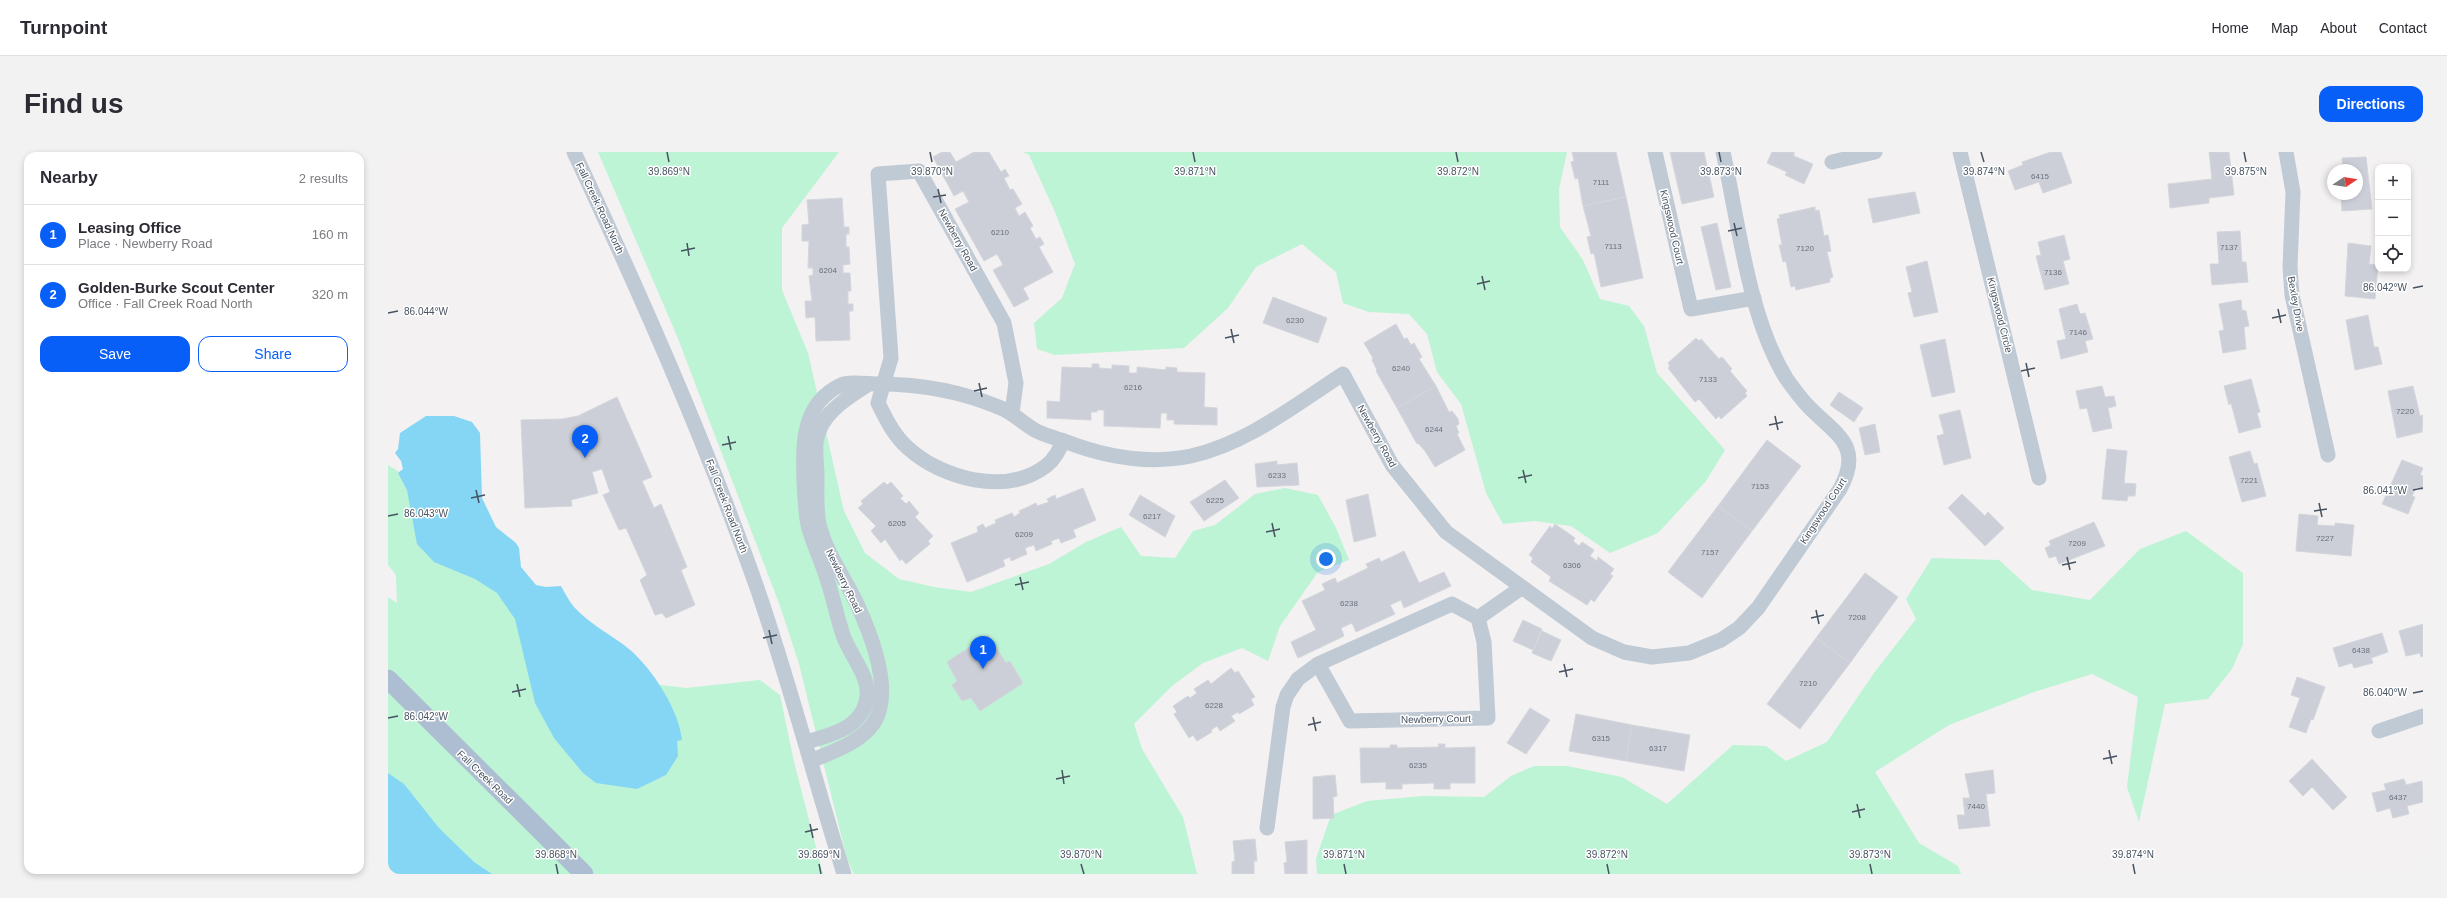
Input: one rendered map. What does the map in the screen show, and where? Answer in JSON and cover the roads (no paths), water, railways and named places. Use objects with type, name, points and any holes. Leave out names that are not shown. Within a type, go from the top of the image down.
[{"type":"main road","name":"Fall Creek Road","points":[[388,679],[584,874]]},
{"type":"street","name":"Fall Creek Road North","points":[[574,152],[652,322],[709,461],[780,654],[844,874]]},
{"type":"street","name":"Kingswood Court","points":[[1655,152],[1691,309],[1754,298]]},
{"type":"street","name":"Kingswood Court","points":[[1688,653],[1721,640],[1739,628],[1754,614],[1834,499],[1846,476],[1848,463],[1847,449],[1836,430],[1809,407],[1787,379],[1766,342],[1754,298],[1723,152]]},
{"type":"street","points":[[1832,162],[1875,152]]},
{"type":"street","name":"Kingswood Circle","points":[[1960,152],[2039,478]]},
{"type":"street","name":"Bexley Drive","points":[[2286,152],[2293,192],[2290,267],[2292,295],[2328,455]]},
{"type":"street","name":"Newberry Road","points":[[1012,413],[1016,383],[1004,323],[919,171],[878,174],[891,358],[878,403],[888,425],[907,448],[930,464],[957,475],[992,481],[1030,474],[1047,465],[1056,456],[1063,441]]},
{"type":"street","name":"Newberry Road","points":[[806,742],[847,728],[860,716],[868,696],[863,676],[843,634],[827,579],[809,530],[806,512],[803,441],[807,423],[821,399],[842,384],[884,384],[942,390],[971,397],[1012,413],[1034,430],[1096,453],[1124,458],[1153,460],[1189,456],[1210,451],[1243,437],[1343,374],[1392,465],[1446,532],[1521,588],[1592,638],[1612,648],[1645,656],[1674,656],[1688,653]]},
{"type":"street","name":"Newberry Road","points":[[811,761],[859,738],[873,725],[882,708],[882,687],[877,660],[858,606],[834,563],[819,524],[817,486],[816,442],[825,419],[839,403],[869,384]]},
{"type":"street","points":[[1268,828],[1285,701],[1298,679],[1318,664],[1452,604],[1478,618],[1521,588]]},
{"type":"street","name":"Newberry Court","points":[[1318,664],[1350,721],[1488,718],[1484,642],[1478,618]]},
{"type":"street","points":[[2379,731],[2423,716]]},
{"type":"water","points":[[426,416],[454,416],[472,422],[480,433],[482,498],[496,527],[516,543],[519,548],[521,567],[536,585],[546,587],[561,586],[570,602],[580,613],[629,649],[647,667],[655,678],[676,716],[682,740],[677,741],[678,756],[666,775],[637,789],[596,783],[583,773],[554,738],[535,703],[515,619],[497,593],[475,579],[434,562],[417,544],[407,490],[398,473],[403,469],[401,461],[395,453],[398,449],[400,433]]},
{"type":"water","points":[[388,773],[404,784],[439,828],[474,862],[492,874],[388,874]]},
{"type":"place","name":"Golden-Burke Scout Center","points":[[585,458]]},
{"type":"place","name":"Leasing Office","points":[[983,669]]}]
